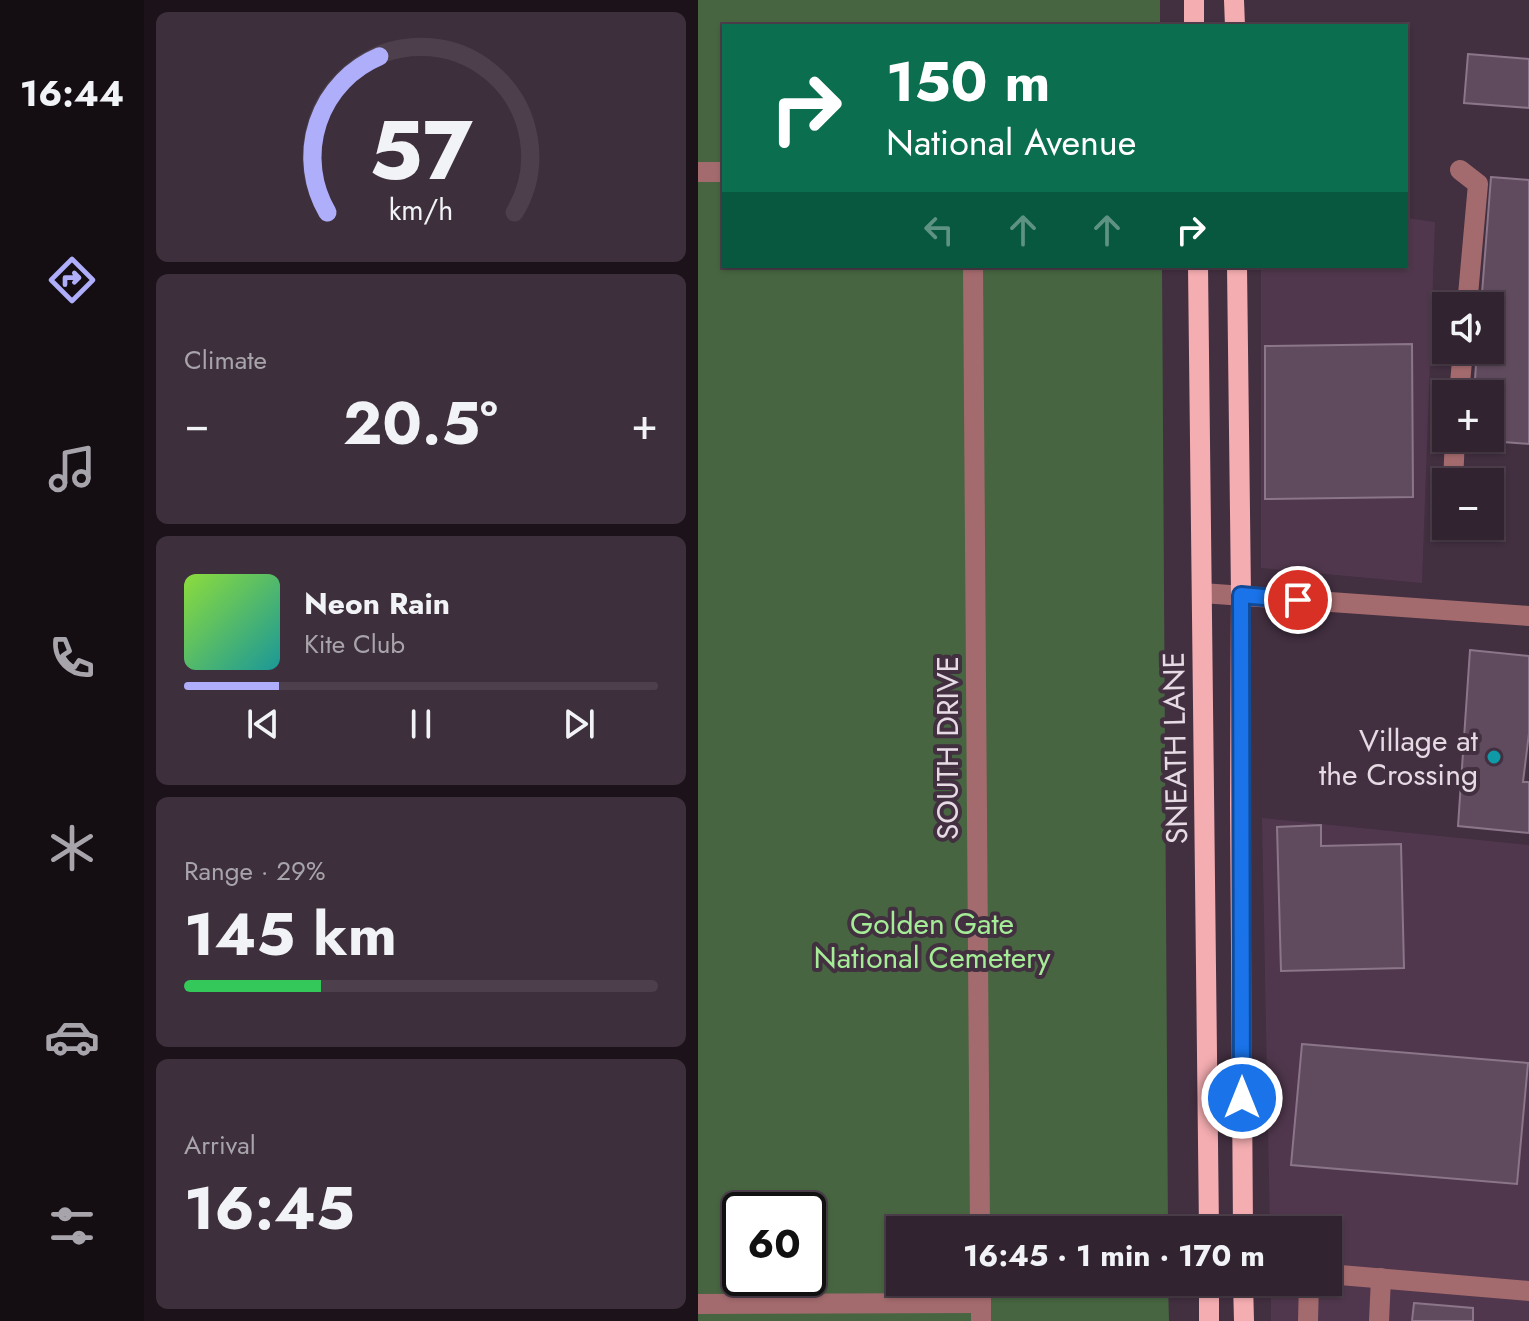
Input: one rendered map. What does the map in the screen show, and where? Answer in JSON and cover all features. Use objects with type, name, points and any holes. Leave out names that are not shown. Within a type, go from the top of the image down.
[{"type":"main road","points":[[1194,0],[1194,24]]},
{"type":"main road","points":[[1234,0],[1235,24]]},
{"type":"main road","name":"SNEATH LANE","points":[[1198,268],[1209,1216]]},
{"type":"main road","points":[[1237,268],[1243,1216]]},
{"type":"main road","points":[[1209,1296],[1209,1321]]},
{"type":"main road","points":[[1243,1296],[1244,1321]]},
{"type":"street","points":[[1460,170],[1478,184],[1468,292]]},
{"type":"street","points":[[698,172],[722,172]]},
{"type":"street","name":"SOUTH DRIVE","points":[[973,268],[980,1216]]},
{"type":"street","points":[[1202,593],[1529,616]]},
{"type":"street","points":[[1342,1275],[1529,1291]]},
{"type":"street","points":[[1379,1321],[1381,1278]]},
{"type":"street","points":[[1308,1321],[1309,1296]]},
{"type":"street","points":[[698,1304],[981,1302]]},
{"type":"shaded area","points":[[1408,218],[1435,222],[1422,583],[1261,568],[1261,268],[1408,268]]},
{"type":"shaded area","points":[[1262,818],[1529,845],[1529,1321],[1271,1321],[1271,1296],[1342,1296],[1342,1216],[1270,1216]]},
{"type":"green space","name":"Golden Gate National Cemetery","points":[[698,0],[1160,0],[1160,24],[722,24],[722,268],[1162,268],[1168,1216],[886,1216],[886,1296],[1168,1296],[1169,1321],[698,1321]]},
{"type":"building","points":[[1468,54],[1529,59],[1529,108],[1464,103]]},
{"type":"building","points":[[1491,177],[1529,180],[1529,444],[1504,442],[1504,380],[1475,380],[1476,364],[1504,364],[1504,292],[1482,292]]},
{"type":"building","points":[[1412,344],[1413,497],[1265,499],[1265,346]]},
{"type":"building","name":"Village at the Crossing","points":[[1470,650],[1529,656],[1529,733],[1523,782],[1529,782],[1529,833],[1458,826]]},
{"type":"building","points":[[1321,825],[1321,846],[1401,844],[1404,968],[1281,971],[1277,827]]},
{"type":"building","points":[[1302,1044],[1528,1063],[1517,1184],[1291,1165]]},
{"type":"building","points":[[1414,1303],[1473,1308],[1473,1321],[1412,1321]]},
{"type":"place","name":"Village at the Crossing","points":[[1494,757]]},
{"type":"route","points":[[1242,1098],[1241,595],[1298,600]]}]
